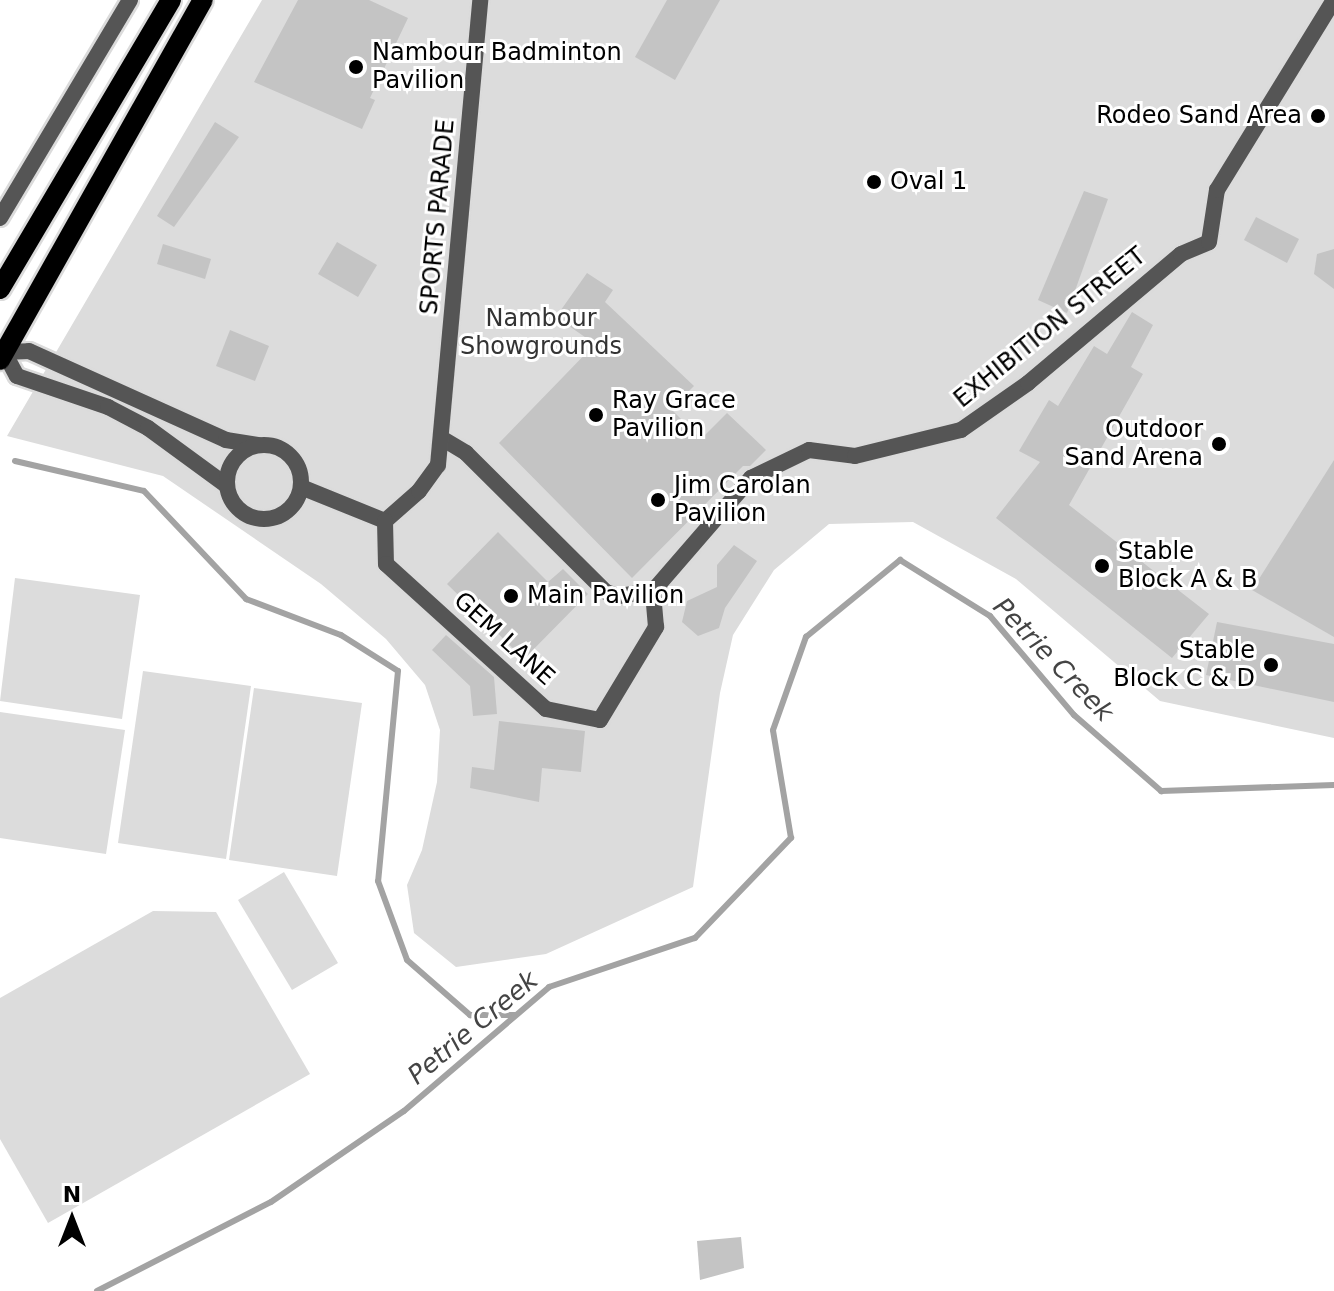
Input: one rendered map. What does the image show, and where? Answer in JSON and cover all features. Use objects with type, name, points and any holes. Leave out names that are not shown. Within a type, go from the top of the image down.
[{"type":"main road","points":[[0,289],[171,0]]},
{"type":"main road","points":[[1,354],[203,0]]},
{"type":"street","points":[[0,218],[130,0]]},
{"type":"street","name":"SPORTS PARADE","points":[[385,521],[426,483],[438,465],[443,439],[480,0]]},
{"type":"street","name":"EXHIBITION STREET","points":[[653,591],[751,478],[809,450],[855,456],[961,430],[1028,383],[1181,254],[1209,242],[1217,190],[1334,0]]},
{"type":"street","points":[[301,487],[280,516],[257,519],[236,507],[226,485],[148,428],[108,407],[17,376],[1,354],[29,351],[226,440],[258,445],[290,455],[301,487],[385,521]]},
{"type":"street","points":[[443,439],[466,453],[606,592],[618,596],[653,591]]},
{"type":"street","points":[[226,485],[238,455],[258,445]]},
{"type":"street","name":"GEM LANE","points":[[385,521],[386,564],[546,709],[600,720],[656,627],[653,591]]},
{"type":"green space","name":"Nambour Showgrounds","points":[[262,0],[1334,0],[1334,738],[1160,701],[1016,579],[913,522],[829,524],[774,570],[733,635],[720,693],[693,887],[546,954],[456,967],[414,933],[407,885],[422,850],[437,782],[440,730],[425,685],[386,639],[321,584],[163,476],[7,436]]},
{"type":"green space","points":[[15,578],[140,595],[122,719],[0,701]]},
{"type":"green space","points":[[143,671],[251,686],[226,859],[118,843]]},
{"type":"green space","points":[[254,688],[362,703],[337,876],[229,860]]},
{"type":"green space","points":[[0,712],[125,730],[106,854],[0,838]]},
{"type":"green space","points":[[284,872],[338,963],[292,990],[238,900]]},
{"type":"green space","points":[[153,911],[216,912],[310,1074],[48,1223],[0,1139],[0,998]]},
{"type":"building","points":[[298,0],[369,0],[408,18],[370,98],[375,100],[362,129],[254,82]]},
{"type":"building","points":[[667,0],[720,0],[675,80],[635,57]]},
{"type":"building","points":[[215,122],[239,137],[174,227],[157,216]]},
{"type":"building","points":[[1084,191],[1108,199],[1067,313],[1038,300]]},
{"type":"building","points":[[1256,217],[1299,239],[1287,263],[1244,240]]},
{"type":"building","points":[[337,242],[377,265],[358,297],[318,274]]},
{"type":"building","points":[[163,244],[211,259],[205,279],[157,264]]},
{"type":"building","points":[[1334,249],[1334,289],[1314,274],[1317,254]]},
{"type":"building","points":[[587,273],[613,290],[605,302],[694,386],[671,409],[701,439],[727,413],[766,450],[750,466],[743,466],[632,578],[499,443],[595,344],[556,317]]},
{"type":"building","points":[[1132,312],[1153,325],[1131,367],[1143,374],[1069,505],[1209,614],[1172,658],[996,518],[1040,462],[1019,451],[1049,400],[1058,406],[1094,346],[1107,354]]},
{"type":"building","points":[[230,330],[269,346],[255,381],[216,366]]},
{"type":"building","points":[[1334,460],[1334,637],[1252,590]]},
{"type":"building","name":"Main Pavilion","points":[[498,532],[548,582],[563,569],[588,594],[524,659],[447,584]]},
{"type":"building","points":[[734,545],[757,561],[725,608],[719,628],[698,636],[682,622],[687,601],[717,587],[717,565]]},
{"type":"building","name":"Stable Block C & D","points":[[1217,622],[1334,644],[1334,702],[1206,675]]},
{"type":"building","points":[[446,635],[494,677],[497,714],[473,716],[470,686],[432,650]]},
{"type":"building","points":[[499,721],[585,731],[581,772],[542,768],[539,802],[470,788],[472,767],[494,770]]},
{"type":"building","points":[[741,1237],[744,1268],[700,1280],[697,1241]]},
{"type":"waterway","points":[[15,461],[144,491],[246,599],[341,635],[398,671],[378,881],[407,960],[470,1015],[515,1015]]},
{"type":"waterway","name":"Petrie Creek","points":[[97,1291],[271,1202],[404,1111],[549,987],[695,938],[791,838],[773,730],[806,637],[900,560],[990,616],[1074,715],[1161,791],[1334,785]]},
{"type":"place","name":"Nambour Badminton Pavilion","points":[[356,67]]},
{"type":"place","name":"Rodeo Sand Area","points":[[1318,116]]},
{"type":"place","name":"Oval 1","points":[[874,182]]},
{"type":"place","name":"Ray Grace Pavilion","points":[[596,415]]},
{"type":"place","name":"Outdoor Sand Arena","points":[[1219,444]]},
{"type":"place","name":"Jim Carolan Pavilion","points":[[658,500]]},
{"type":"place","name":"Stable Block A & B","points":[[1102,566]]},
{"type":"place","name":"Main Pavilion","points":[[511,596]]},
{"type":"place","name":"Stable Block C & D","points":[[1271,665]]}]
